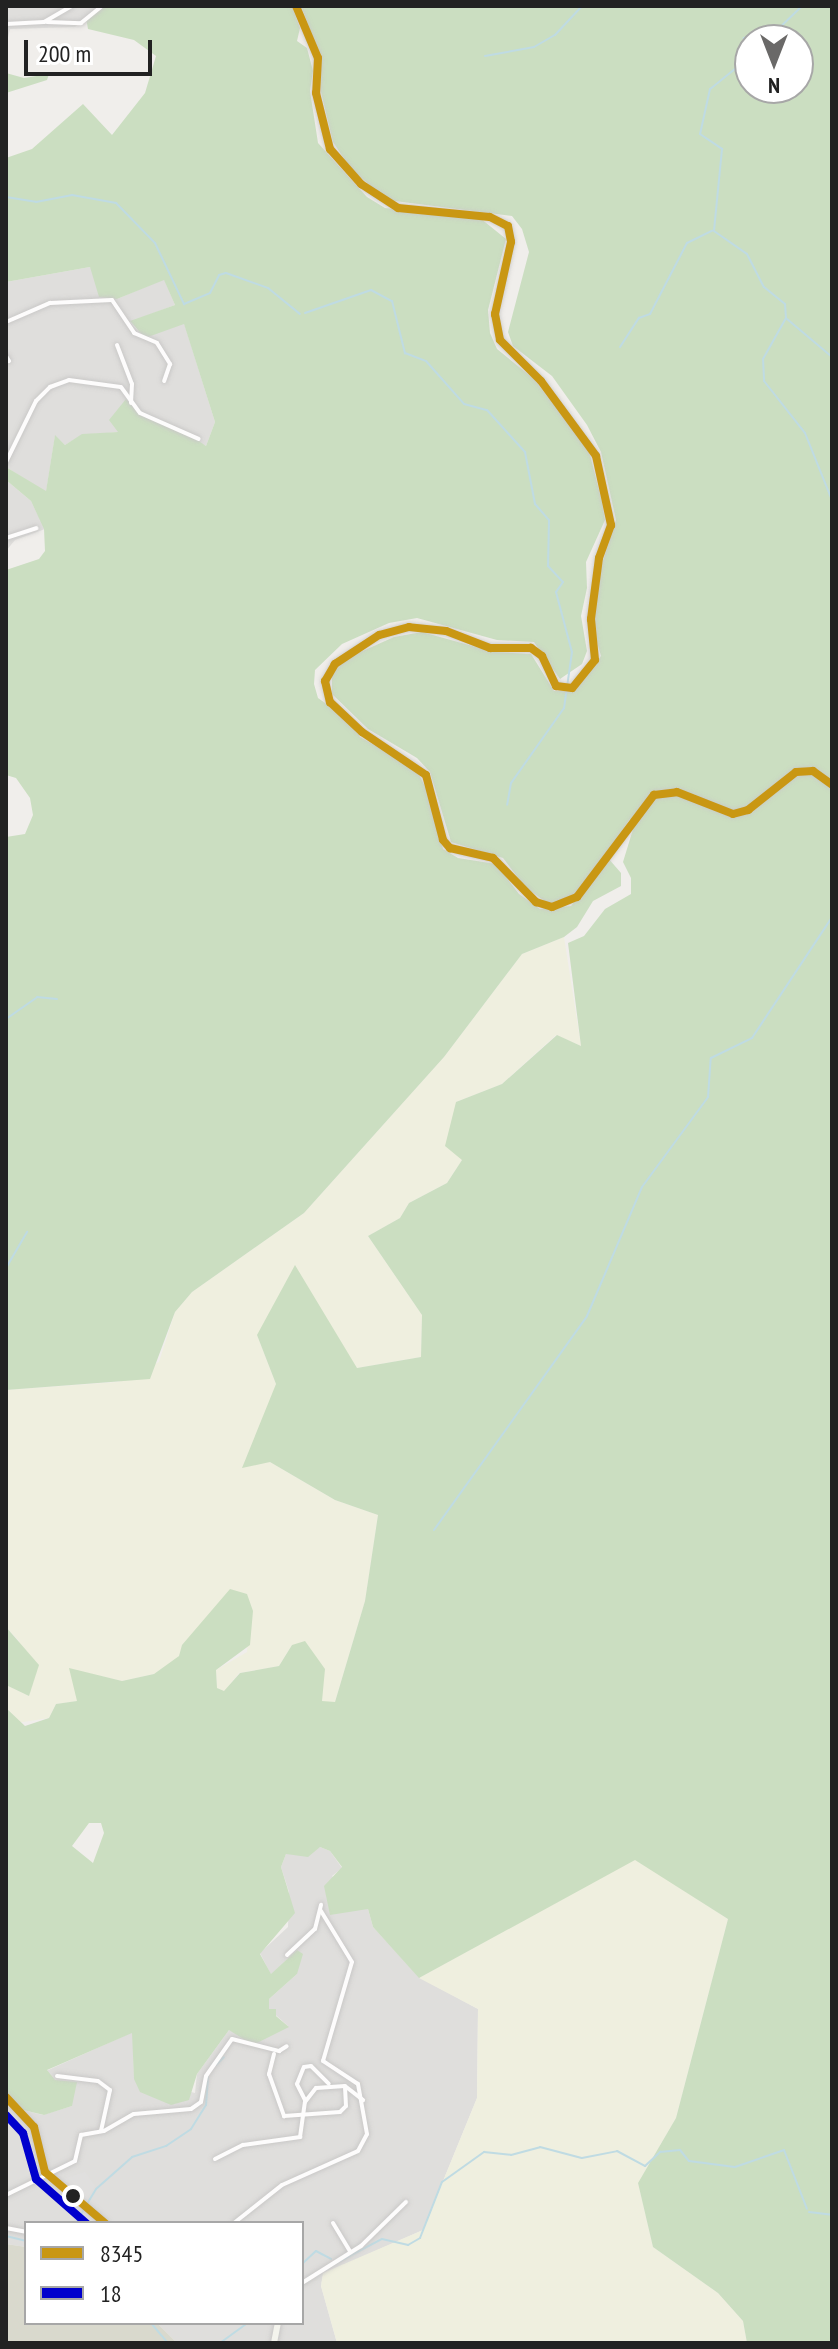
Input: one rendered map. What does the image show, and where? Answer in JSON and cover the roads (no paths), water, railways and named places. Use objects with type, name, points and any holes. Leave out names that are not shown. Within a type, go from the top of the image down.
[{"type":"street","points":[[44,22],[72,6]]},
{"type":"street","points":[[6,24],[81,23],[102,6]]},
{"type":"street","points":[[296,6],[318,58],[316,93],[330,149],[361,184],[398,208],[490,217],[508,226],[511,242],[495,314],[500,340],[541,381],[588,444],[600,467],[611,525],[599,558],[591,619],[595,660],[572,688],[556,686],[542,656],[531,648],[490,648],[421,627],[387,632],[365,643],[335,664],[325,691],[362,732],[426,775],[446,844],[497,861],[540,904],[558,907],[577,897],[638,811],[654,795],[672,791],[723,812],[740,813],[780,781],[805,770],[832,785]]},
{"type":"street","points":[[6,322],[50,303],[112,300],[134,333],[157,343],[170,364],[164,381]]},
{"type":"street","points":[[117,345],[132,384],[131,403]]},
{"type":"street","points":[[6,462],[36,401],[50,387],[69,380],[110,383],[121,387],[140,413],[199,439]]},
{"type":"street","points":[[6,538],[36,528]]},
{"type":"street","points":[[287,1955],[315,1929],[321,1905]]},
{"type":"street","points":[[237,2221],[282,2185],[358,2151],[367,2134],[365,2102],[358,2084],[323,2061],[352,1962],[321,1911]]},
{"type":"street","points":[[6,2195],[75,2161],[78,2137],[101,2131],[134,2114],[191,2109],[201,2102],[209,2070],[230,2041],[279,2051],[287,2046]]},
{"type":"street","points":[[274,2054],[269,2074],[278,2109],[284,2116],[306,2117],[340,2112],[346,2106],[345,2086]]},
{"type":"street","points":[[215,2159],[243,2145],[294,2141],[300,2137],[306,2117],[305,2102],[297,2084],[304,2067],[311,2066],[329,2084],[345,2086],[365,2102]]},
{"type":"street","points":[[57,2076],[98,2081],[110,2090],[101,2131]]},
{"type":"street","points":[[305,2102],[329,2084]]},
{"type":"street","points":[[6,2097],[34,2127],[49,2176],[103,2221]]},
{"type":"street","points":[[304,2282],[350,2251],[406,2202]]},
{"type":"street","points":[[333,2223],[350,2251]]},
{"type":"waterway","points":[[485,56],[534,47],[555,35],[582,6]]},
{"type":"waterway","points":[[802,6],[775,32],[744,38],[741,64],[710,89],[700,134],[722,149],[714,231],[747,254],[764,287],[785,304],[786,318],[763,359],[764,381],[805,433],[832,500]]},
{"type":"waterway","points":[[6,197],[36,202],[72,195],[116,203],[155,243],[184,304],[210,293],[219,275],[226,273],[268,288],[300,314]]},
{"type":"waterway","points":[[620,347],[639,318],[650,314],[687,243],[712,231]]},
{"type":"waterway","points":[[305,313],[371,290],[392,301],[405,353],[426,361],[464,404],[487,410],[525,452],[535,504],[549,520],[548,566],[563,582],[556,592],[572,652],[564,708],[511,783],[507,805]]},
{"type":"waterway","points":[[787,319],[832,357]]},
{"type":"waterway","points":[[434,1530],[587,1316],[642,1187],[708,1097],[711,1058],[752,1038],[832,917]]},
{"type":"waterway","points":[[6,1019],[37,997],[57,999]]},
{"type":"waterway","points":[[6,1268],[27,1232]]},
{"type":"waterway","points":[[216,2065],[224,2057]]},
{"type":"waterway","points":[[87,2204],[96,2189],[132,2157],[166,2146],[191,2129],[206,2105],[208,2077]]},
{"type":"waterway","points":[[340,2261],[382,2239],[408,2245],[420,2238],[442,2182],[484,2152],[511,2155],[540,2147],[582,2158],[617,2151],[645,2166],[660,2152],[680,2150],[689,2161],[735,2167],[784,2150],[807,2209]]},
{"type":"waterway","points":[[77,2221],[84,2209]]},
{"type":"waterway","points":[[809,2212],[832,2215]]},
{"type":"waterway","points":[[6,2236],[24,2240]]},
{"type":"waterway","points":[[304,2262],[316,2251],[331,2259]]},
{"type":"waterway","points":[[153,2325],[168,2343]]},
{"type":"waterway","points":[[220,2343],[245,2325]]}]
